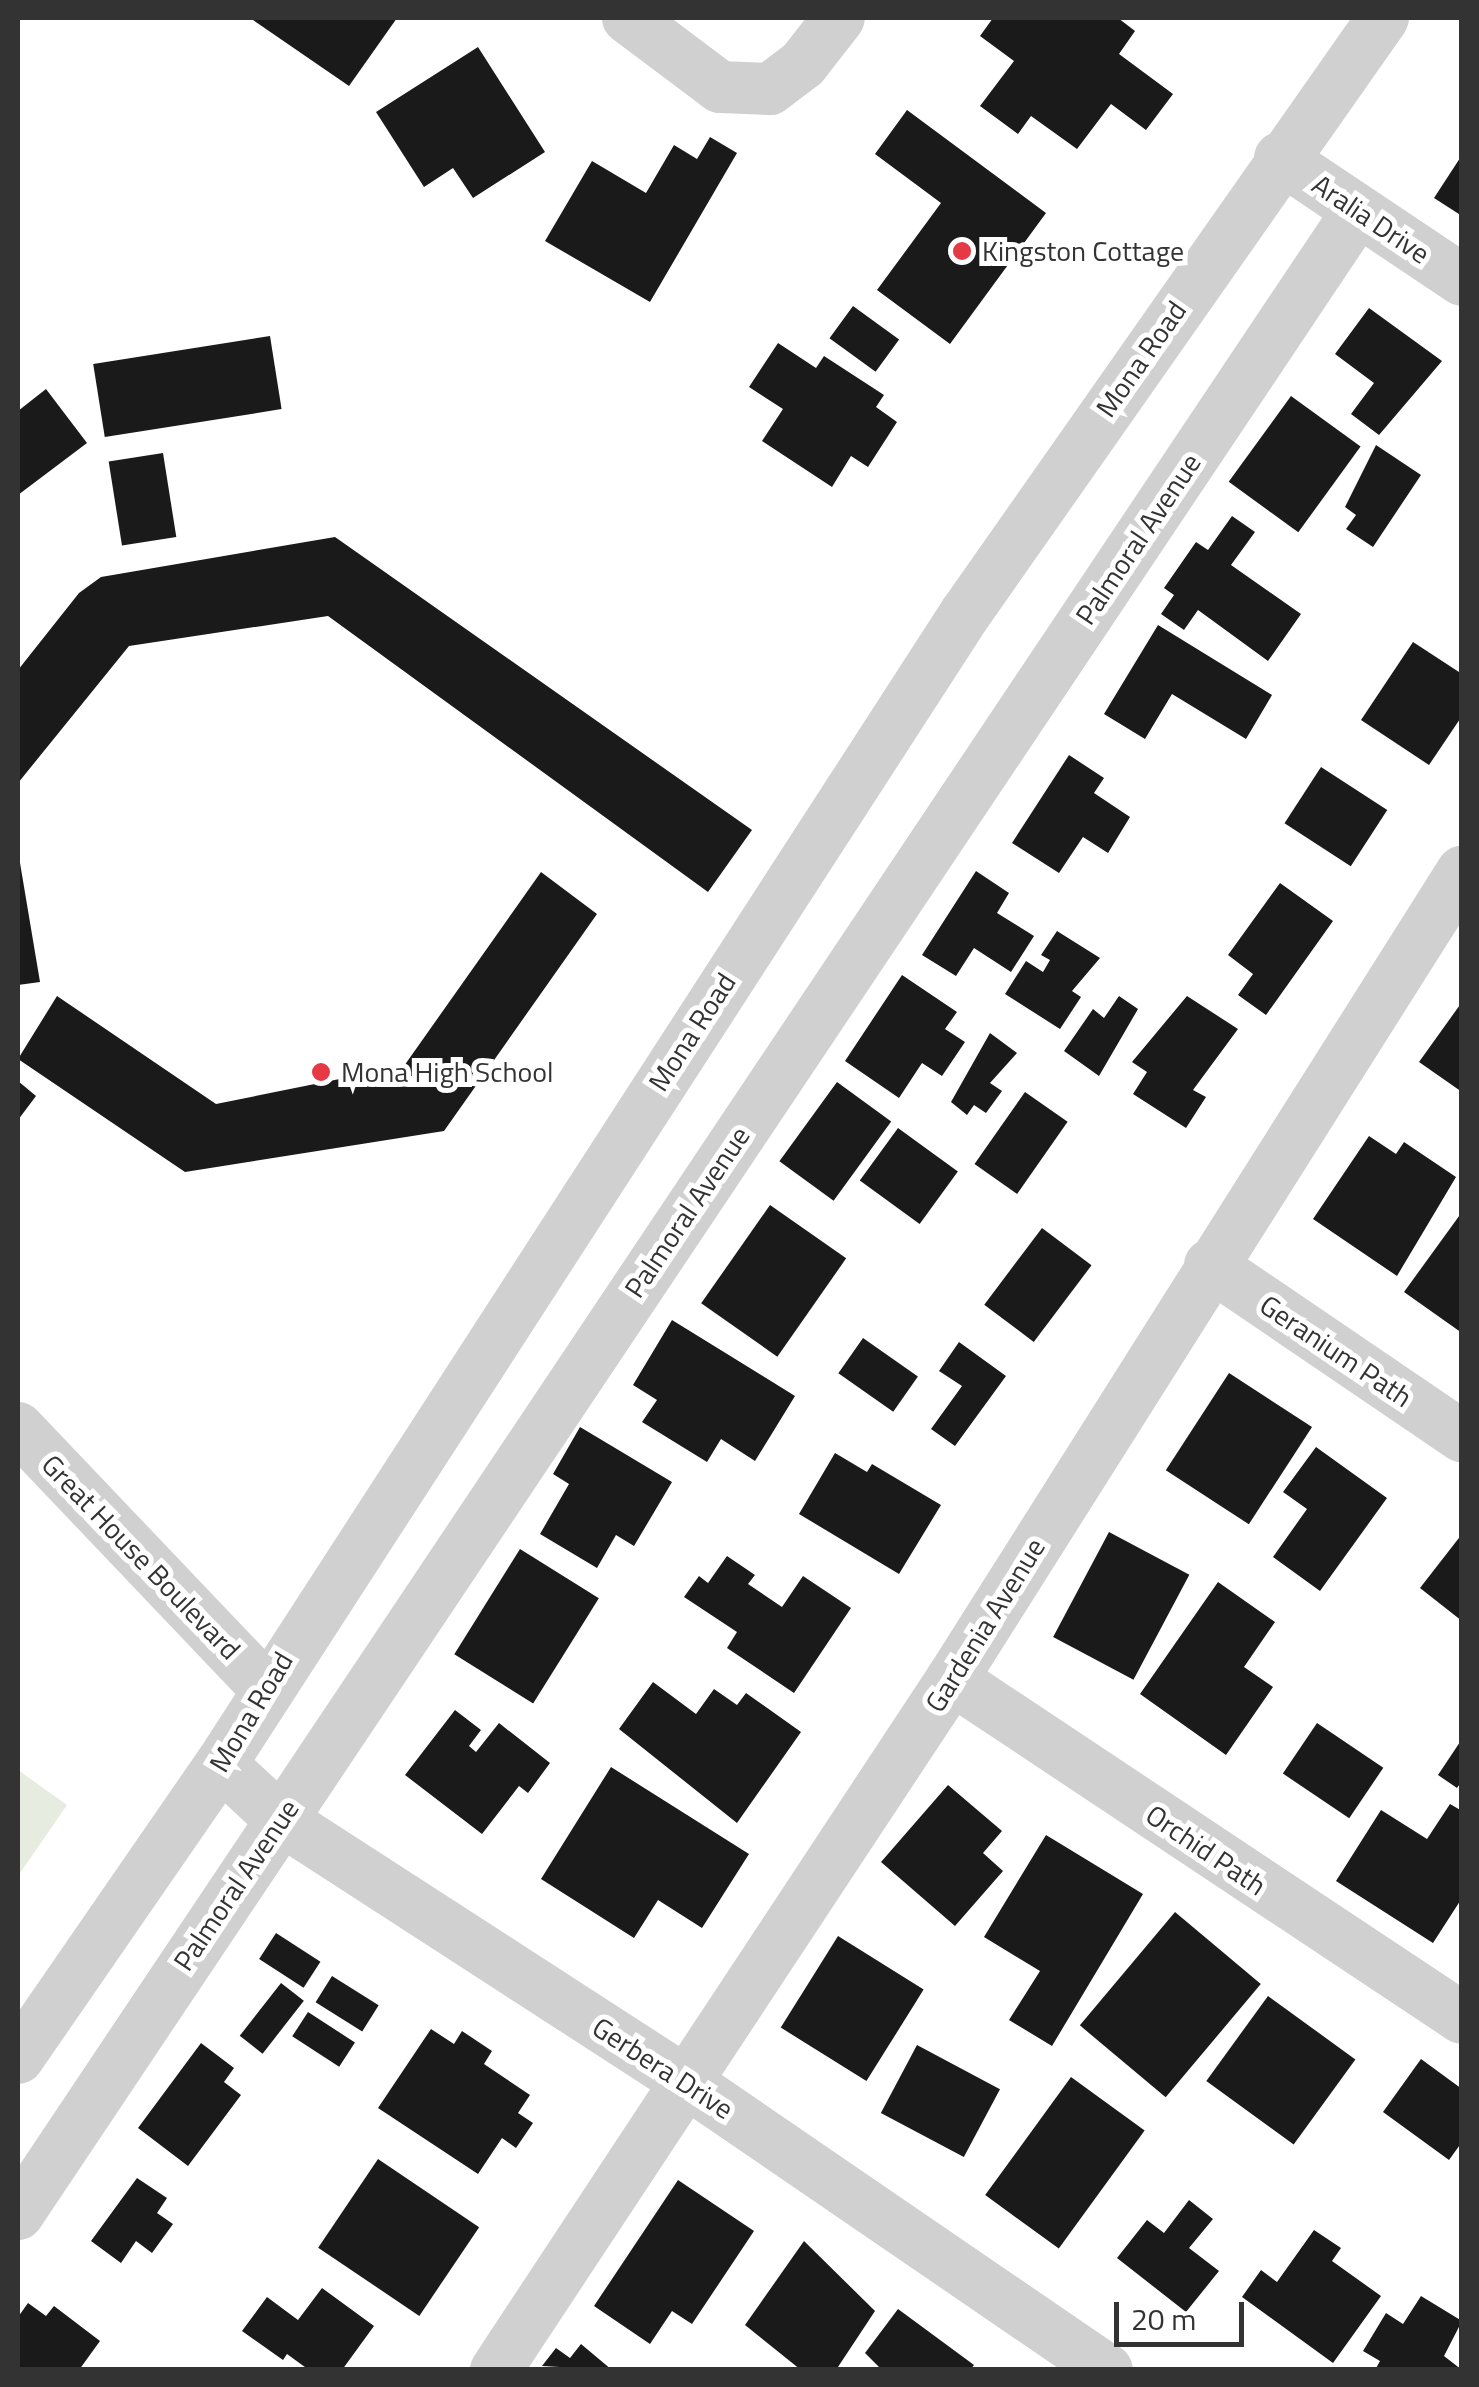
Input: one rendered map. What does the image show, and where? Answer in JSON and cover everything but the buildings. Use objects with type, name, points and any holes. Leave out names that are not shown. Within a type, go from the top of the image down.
[{"type":"street","points":[[628,18],[720,88],[770,89],[803,64],[839,18]]},
{"type":"street","name":"Mona Road","points":[[18,2058],[221,1764],[265,1687],[965,614],[1280,158],[1383,18]]},
{"type":"street","name":"Aralia Drive","points":[[1280,158],[1462,280]]},
{"type":"street","name":"Palmoral Avenue","points":[[18,2214],[1357,212]]},
{"type":"street","name":"Gardenia Avenue","points":[[496,2370],[952,1680],[1210,1265],[1462,872]]},
{"type":"street","name":"Geranium Path","points":[[1210,1265],[1462,1436]]},
{"type":"street","name":"Great House Boulevard","points":[[18,1428],[265,1687]]},
{"type":"street","name":"Orchid Path","points":[[952,1680],[1462,2018]]},
{"type":"street","name":"Gerbera Drive","points":[[221,1764],[280,1819],[686,2082],[1108,2370]]},
{"type":"shaded area","points":[[18,1770],[67,1805],[18,1876]]},
{"type":"place","name":"Kingston Cottage","points":[[962,251]]},
{"type":"place","name":"Mona High School","points":[[321,1072]]}]
